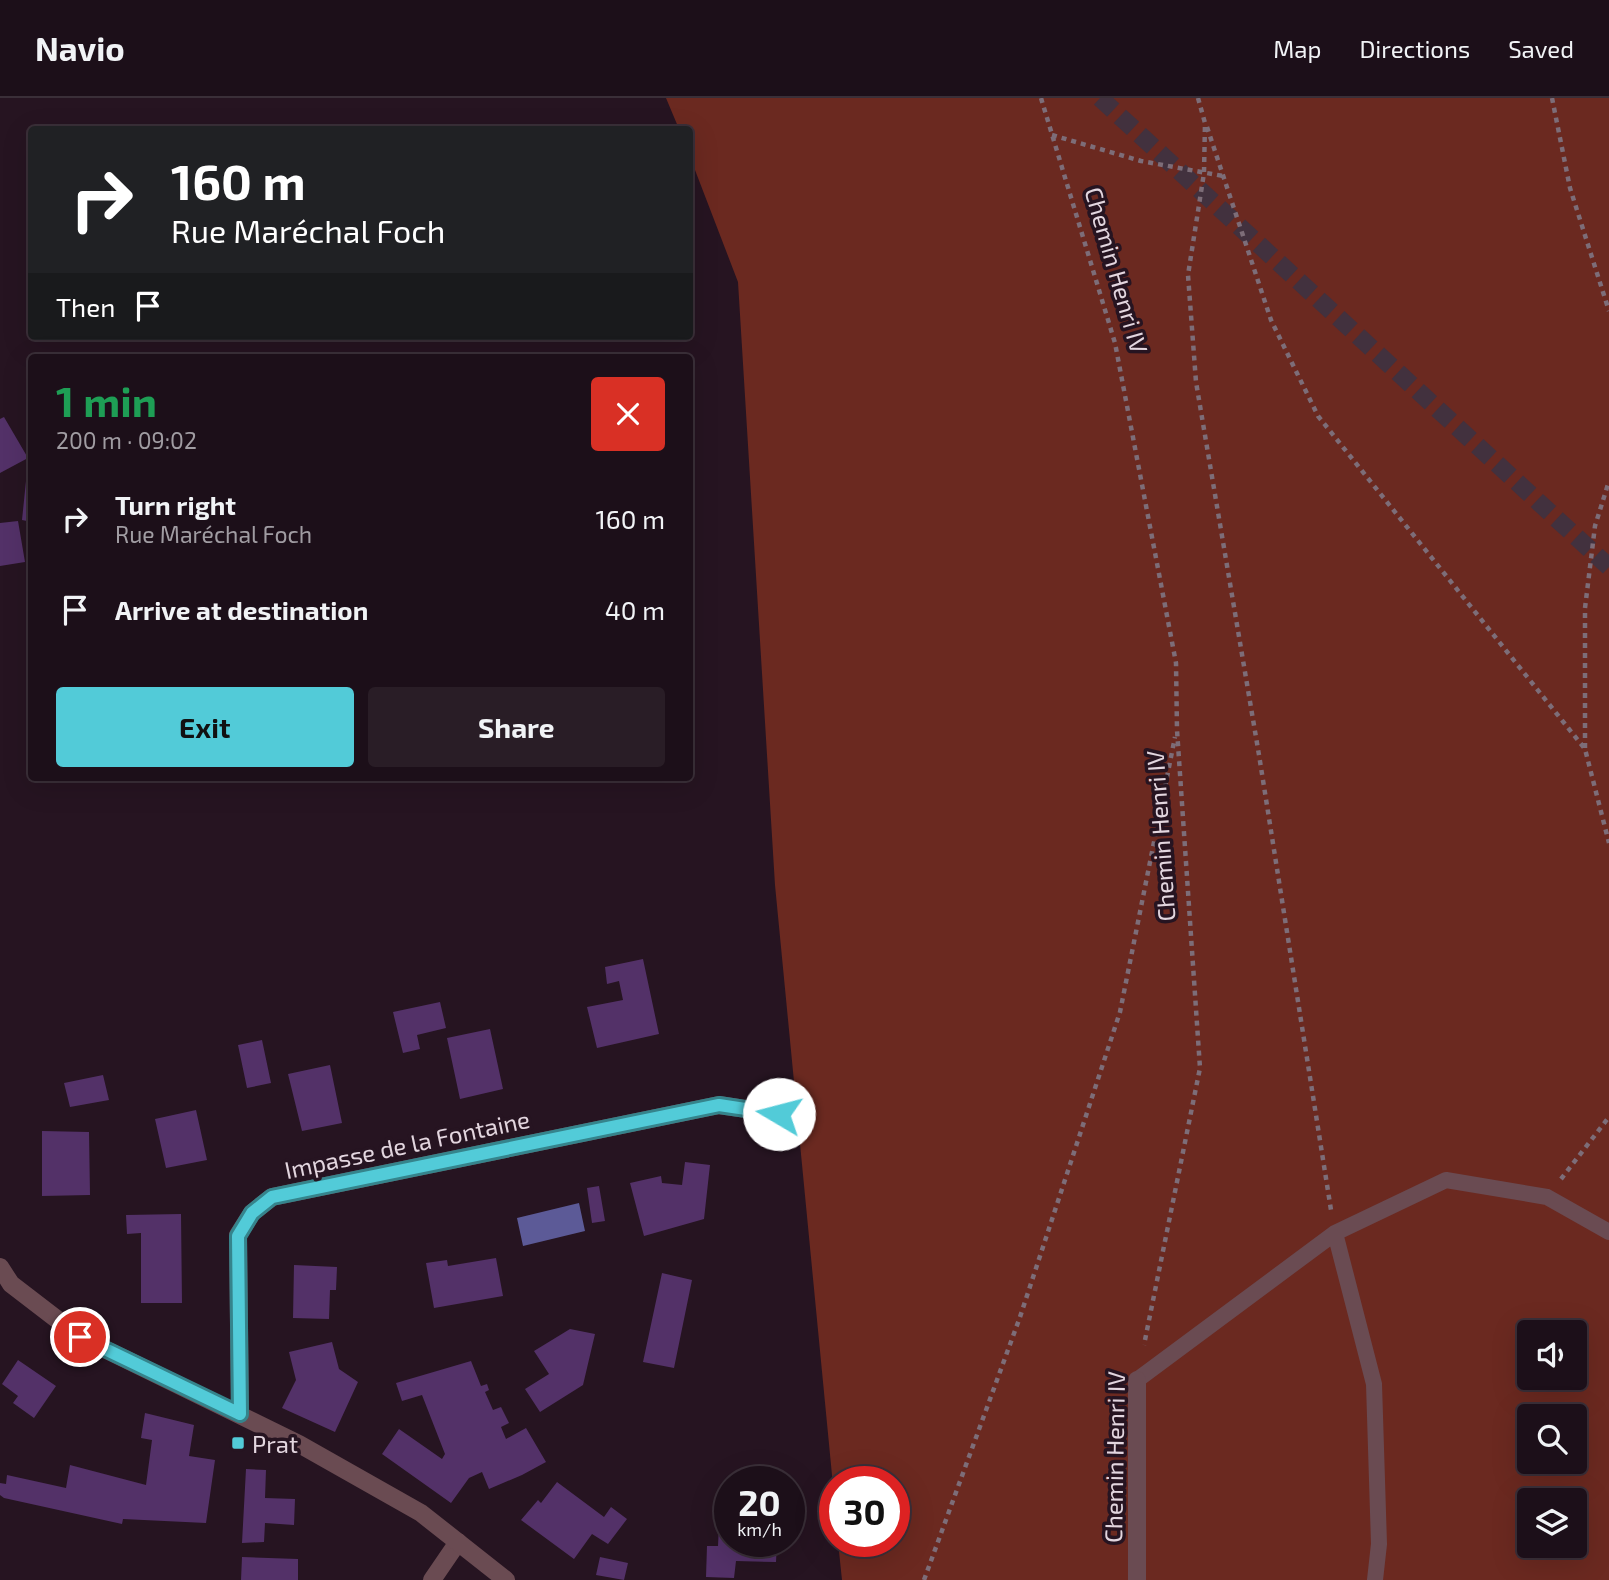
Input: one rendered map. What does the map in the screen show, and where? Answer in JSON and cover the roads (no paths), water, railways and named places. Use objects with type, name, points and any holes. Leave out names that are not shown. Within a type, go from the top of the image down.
[{"type":"street","name":"Impasse de la Fontaine","points":[[240,1414],[238,1236],[252,1213],[272,1197],[719,1105],[779,1114]]},
{"type":"street","points":[[0,1267],[11,1284],[80,1337],[299,1444],[421,1513],[506,1580]]},
{"type":"street","name":"Chemin Henri IV","points":[[1137,1380],[1137,1580]]},
{"type":"street","points":[[432,1580],[458,1542]]},
{"type":"lane","points":[[1137,1380],[1335,1233],[1446,1180],[1547,1197],[1609,1232]]},
{"type":"lane","points":[[1335,1233],[1374,1384],[1379,1544],[1375,1580]]},
{"type":"tunnel","points":[[1100,98],[1609,567]]},
{"type":"place","name":"Prat","points":[[238,1443]]}]
